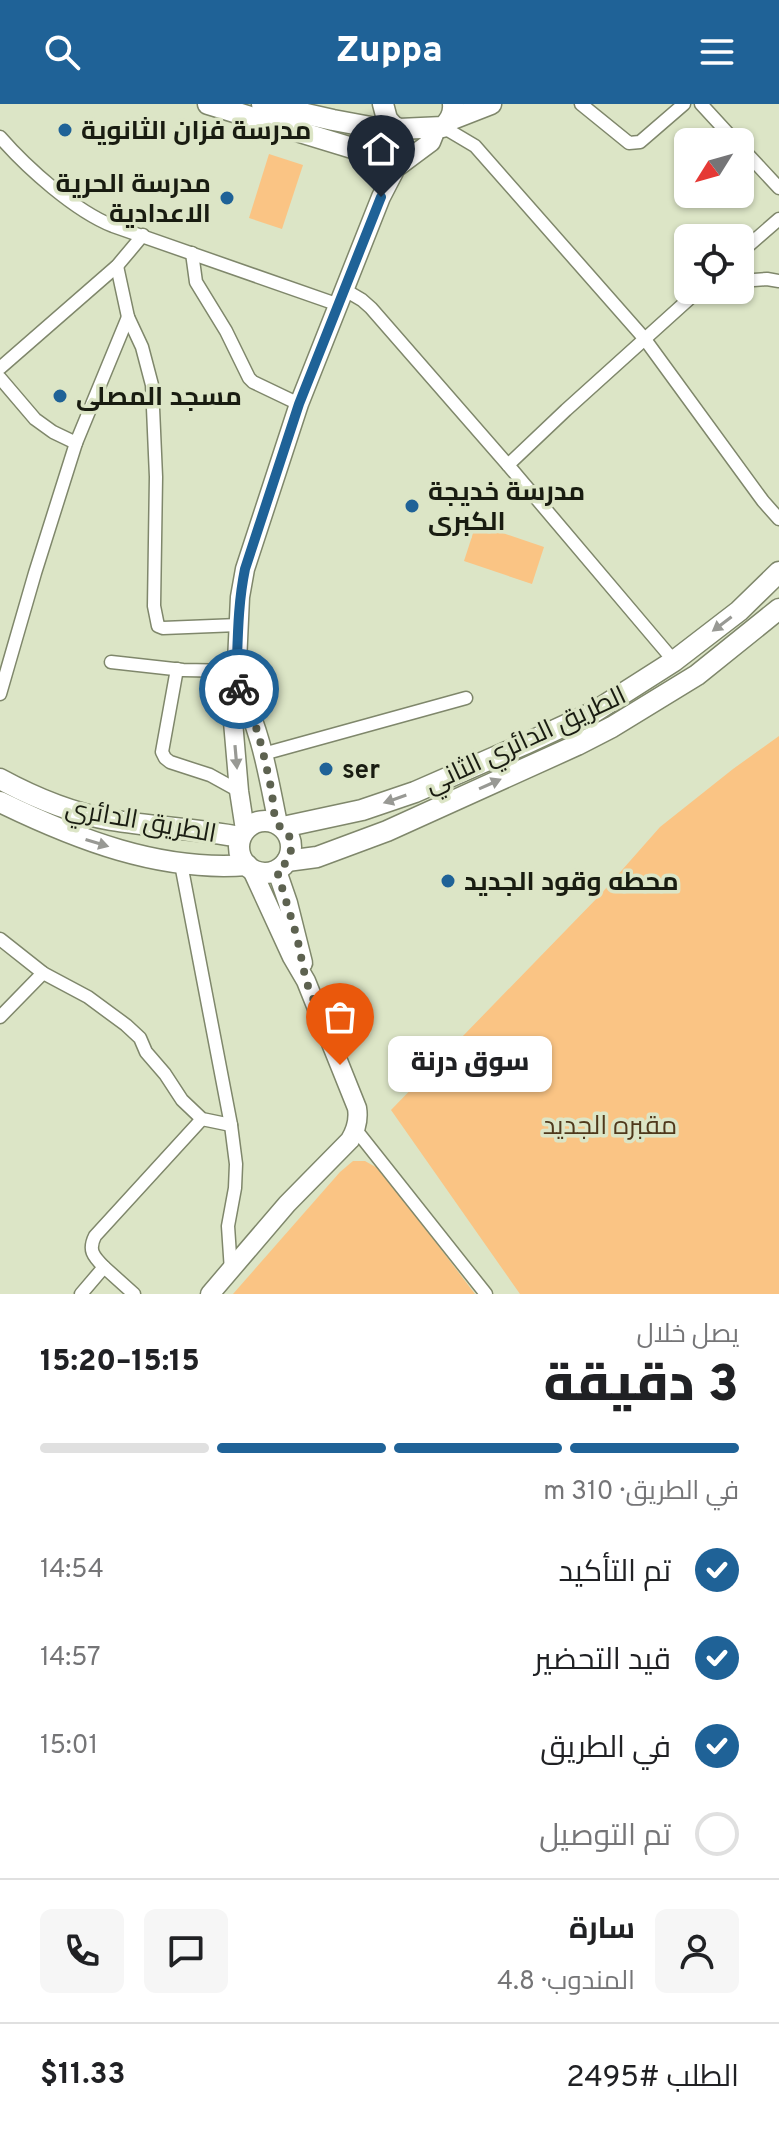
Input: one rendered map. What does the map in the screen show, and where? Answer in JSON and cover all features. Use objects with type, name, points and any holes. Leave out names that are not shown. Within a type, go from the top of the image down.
[{"type":"main road","points":[[208,104],[394,163]]},
{"type":"main road","points":[[262,104],[376,128],[446,120],[491,104]]},
{"type":"main road","points":[[383,104],[387,119],[396,128]]},
{"type":"main road","name":"الطريق الدائري الثاني","points":[[280,826],[362,810],[415,792],[594,712],[674,661],[739,611],[779,572]]},
{"type":"main road","name":"الطريق الدائري الثاني","points":[[282,866],[317,857],[387,831],[612,727],[697,675],[779,609]]},
{"type":"main road","name":"الطريق الدائري","points":[[0,779],[44,801],[110,820],[242,834]]},
{"type":"main road","name":"الطريق الدائري","points":[[0,802],[67,833],[108,846],[181,864],[250,868]]},
{"type":"main road","points":[[260,821],[280,826],[289,835],[291,853],[282,866],[264,873],[250,868],[241,857],[239,847],[242,834],[252,824],[260,821]]},
{"type":"street","points":[[581,104],[634,144],[684,104]]},
{"type":"street","points":[[701,104],[723,128]]},
{"type":"street","points":[[394,163],[431,142],[446,120],[475,146],[644,338],[779,519]]},
{"type":"street","points":[[242,834],[232,710],[240,597],[245,569],[299,404],[394,163],[392,142],[396,128]]},
{"type":"street","points":[[0,137],[35,172],[92,216],[192,253],[342,298],[362,300],[508,465],[674,661]]},
{"type":"street","points":[[754,161],[779,188]]},
{"type":"street","points":[[754,241],[779,219]]},
{"type":"street","points":[[0,368],[117,266],[143,235]]},
{"type":"street","points":[[192,253],[196,282],[226,331],[249,378],[299,404]]},
{"type":"street","points":[[117,266],[128,317],[142,347],[152,385],[156,477],[154,606],[158,626],[238,625]]},
{"type":"street","points":[[754,280],[779,281]]},
{"type":"street","points":[[508,465],[683,304]]},
{"type":"street","points":[[0,694],[76,443],[128,317]]},
{"type":"street","points":[[0,378],[35,419],[76,443]]},
{"type":"street","points":[[111,662],[236,678]]},
{"type":"street","points":[[177,669],[163,755],[170,762],[210,775],[239,791]]},
{"type":"street","points":[[236,678],[252,716],[280,826]]},
{"type":"street","points":[[263,754],[466,698]]},
{"type":"street","points":[[181,864],[236,1164],[228,1226],[231,1271]]},
{"type":"street","points":[[282,866],[306,981]]},
{"type":"street","points":[[210,1294],[287,1204],[350,1140],[358,1119],[357,1108],[306,981],[250,868]]},
{"type":"street","points":[[0,939],[43,973],[88,997],[126,1025],[140,1038],[146,1052],[182,1100],[202,1119],[231,1125]]},
{"type":"street","points":[[0,1017],[43,973]]},
{"type":"street","points":[[134,1294],[94,1258],[91,1244],[202,1119]]},
{"type":"street","points":[[356,1130],[486,1294]]},
{"type":"street","points":[[81,1294],[104,1267]]},
{"type":"green space","points":[[269,154],[303,165],[282,229],[249,218]]},
{"type":"green space","points":[[476,524],[544,547],[532,584],[464,561]]},
{"type":"green space","name":"مقبره الجديد","points":[[779,736],[779,1294],[520,1294],[391,1110],[600,895],[660,827]]},
{"type":"green space","points":[[353,1161],[365,1161],[381,1170],[475,1294],[233,1294]]},
{"type":"way so far","points":[[239,689],[252,716],[263,754],[278,824],[289,835],[291,843],[287,861],[277,871],[297,937],[306,981],[340,1065]]},
{"type":"place","name":"مدرسة فزان الثانوية","points":[[65,130]]},
{"type":"place","name":"مدرسة الحرية الاعدادية","points":[[227,198]]},
{"type":"place","name":"مسجد المصلى","points":[[60,396]]},
{"type":"place","name":"مدرسة خديجة الكبرى","points":[[412,506]]},
{"type":"place","name":"ser","points":[[326,769]]},
{"type":"place","name":"محطه وقود الجديد","points":[[448,881]]},
{"type":"place","name":"سوق درنة","points":[[340,1065]]},
{"type":"route","points":[[239,689],[236,684],[238,625],[245,569],[299,404],[381,197]]}]
